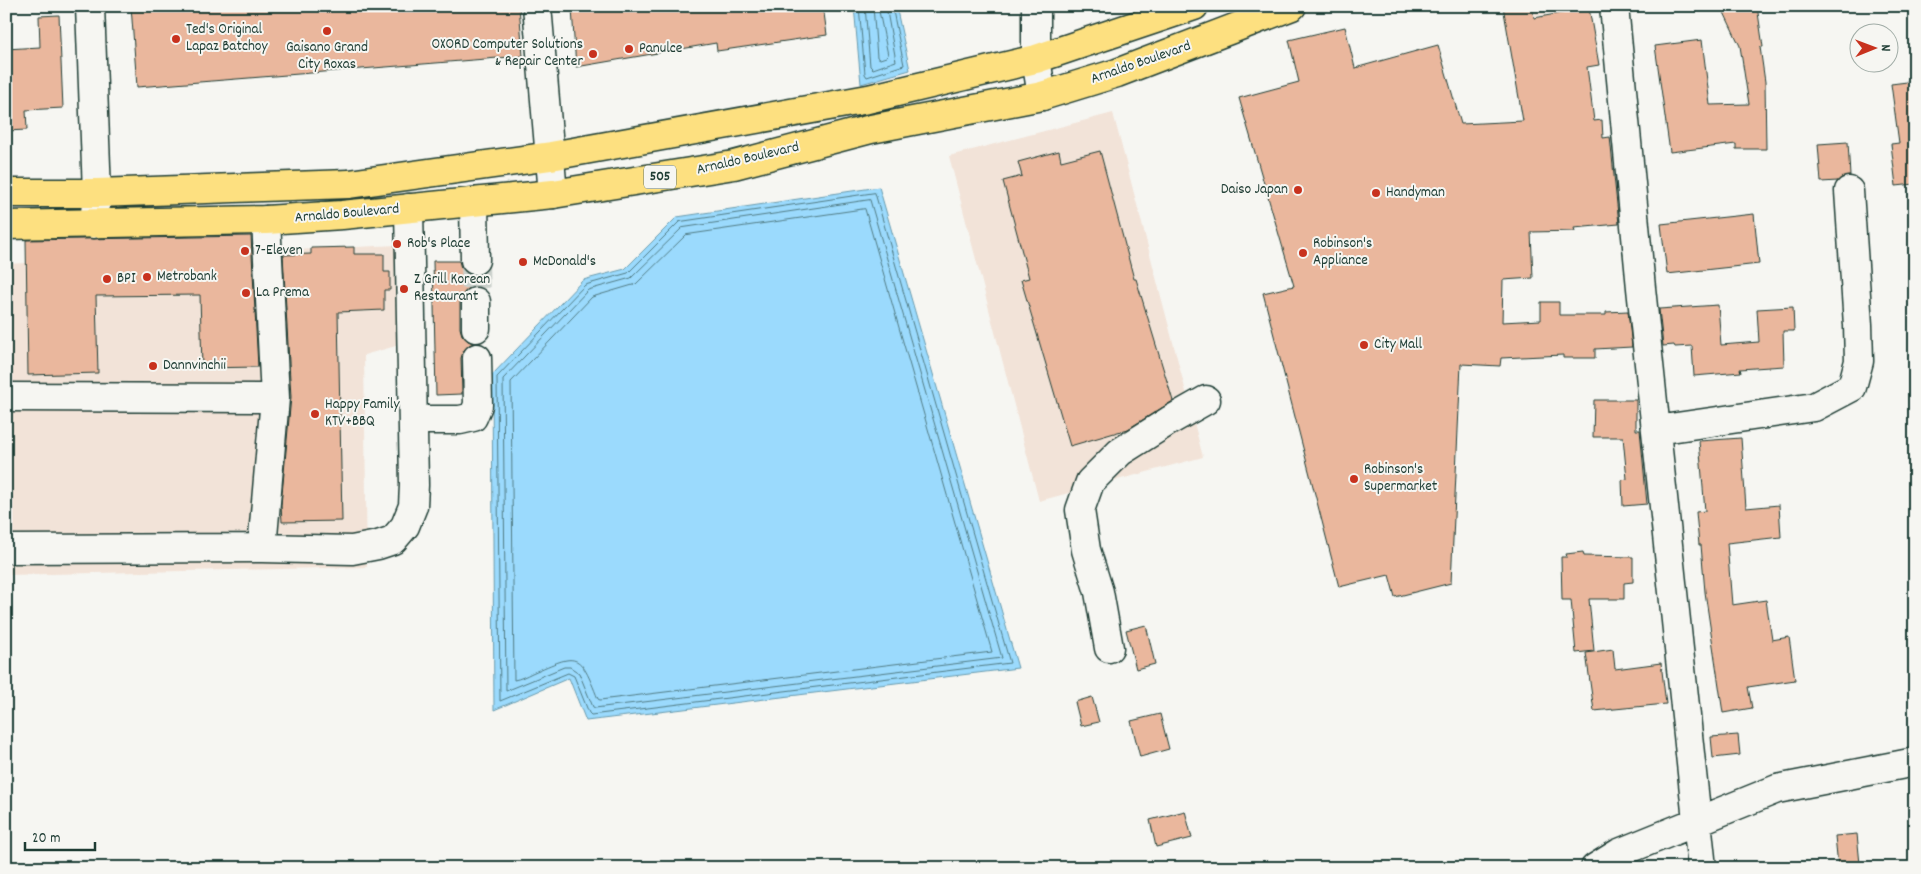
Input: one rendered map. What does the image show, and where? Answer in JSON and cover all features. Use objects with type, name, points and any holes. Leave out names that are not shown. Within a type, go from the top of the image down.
[{"type":"highway","name":"Arnaldo Boulevard","points":[[6,193],[97,193],[349,184],[551,156],[868,98],[1036,59],[1194,6]]},
{"type":"highway","name":"Arnaldo Boulevard","points":[[6,225],[266,220],[553,194],[734,165],[871,129],[1042,96],[1117,73],[1292,6]]},
{"type":"street","points":[[90,6],[97,193],[94,224]]},
{"type":"street","points":[[537,6],[553,194]]},
{"type":"street","points":[[1036,6],[1036,59],[1042,96]]},
{"type":"street","points":[[1614,6],[1702,868]]},
{"type":"street","points":[[1656,430],[1814,407],[1852,387],[1859,361],[1849,191]]},
{"type":"street","points":[[474,202],[475,260]]},
{"type":"street","points":[[6,549],[262,548],[352,550],[393,540],[405,526],[413,506],[410,208]]},
{"type":"street","points":[[262,548],[274,398],[266,220]]},
{"type":"street","points":[[413,420],[460,420],[473,417],[478,405],[477,358]]},
{"type":"street","points":[[6,397],[274,398]]},
{"type":"street","points":[[1109,648],[1099,592],[1086,550],[1080,510],[1090,482],[1120,452],[1206,400]]},
{"type":"street","points":[[1595,868],[1619,852],[1777,789],[1915,762]]},
{"type":"shaded area","points":[[1534,6],[1594,6],[1535,16]]},
{"type":"shaded area","points":[[1113,113],[1203,457],[1039,501],[949,156]]},
{"type":"shaded area","points":[[397,245],[403,344],[364,355],[367,567],[6,575],[6,264]]},
{"type":"water","points":[[854,6],[896,6],[910,70],[861,84]]},
{"type":"water","points":[[879,187],[1018,668],[586,721],[569,678],[494,710],[492,375],[583,280],[625,269],[677,217]]},
{"type":"building","name":"Gaisano Grand City Roxas","points":[[131,6],[519,6],[523,56],[137,87]]},
{"type":"building","points":[[587,6],[823,6],[827,35],[717,51],[716,43],[576,67],[572,9]]},
{"type":"building","points":[[1503,6],[1532,6],[1534,18],[1589,8],[1599,65],[1587,67],[1594,121],[1602,120],[1603,138],[1610,137],[1619,224],[1574,228],[1575,231],[1531,232],[1533,278],[1503,280],[1502,322],[1541,320],[1541,302],[1559,302],[1559,315],[1606,315],[1606,312],[1628,311],[1632,347],[1595,349],[1595,358],[1563,358],[1563,355],[1501,358],[1500,366],[1461,364],[1451,583],[1395,597],[1389,575],[1339,587],[1263,293],[1294,286],[1239,98],[1299,82],[1289,40],[1345,27],[1355,68],[1438,45],[1461,124],[1523,121]]},
{"type":"building","points":[[1721,6],[1757,6],[1763,47],[1760,47],[1765,82],[1766,149],[1736,149],[1736,144],[1670,152],[1655,46],[1702,40],[1710,105],[1749,104],[1740,46]]},
{"type":"building","points":[[59,15],[63,108],[26,110],[27,130],[6,131],[6,49],[40,47],[39,16]]},
{"type":"building","points":[[1915,81],[1915,184],[1896,186],[1891,144],[1899,143],[1891,84]]},
{"type":"building","points":[[1848,142],[1850,176],[1841,178],[1838,181],[1821,182],[1818,144]]},
{"type":"building","points":[[1059,151],[1061,161],[1100,151],[1134,279],[1136,279],[1173,401],[1128,429],[1070,446],[1021,280],[1029,278],[1003,181],[1022,176],[1018,162]]},
{"type":"building","points":[[1754,214],[1759,264],[1667,274],[1661,224]]},
{"type":"building","points":[[251,236],[258,367],[202,368],[200,295],[96,296],[98,373],[28,375],[26,240]]},
{"type":"building","points":[[354,247],[354,254],[384,254],[384,272],[390,272],[390,290],[384,290],[384,310],[338,312],[342,521],[282,522],[281,505],[291,397],[283,255],[311,254],[311,248]]},
{"type":"building","points":[[433,261],[459,261],[461,268],[467,273],[475,276],[482,274],[483,288],[476,286],[468,289],[462,295],[460,302],[460,328],[462,335],[468,341],[474,343],[464,350],[461,358],[462,394],[436,395]]},
{"type":"building","points":[[1718,305],[1721,345],[1759,342],[1757,309],[1793,307],[1794,331],[1783,331],[1784,366],[1740,369],[1741,372],[1694,376],[1692,346],[1663,346],[1659,309]]},
{"type":"building","points":[[1594,400],[1636,400],[1636,430],[1640,430],[1647,504],[1623,506],[1622,480],[1627,479],[1623,437],[1593,437]]},
{"type":"building","points":[[1741,438],[1746,508],[1779,505],[1781,537],[1727,543],[1732,605],[1766,600],[1772,640],[1789,637],[1795,680],[1748,687],[1752,708],[1723,713],[1705,592],[1696,512],[1705,511],[1699,441]]},
{"type":"building","points":[[1583,552],[1584,556],[1633,557],[1633,582],[1624,583],[1624,599],[1589,599],[1594,651],[1576,653],[1571,600],[1562,600],[1561,557],[1567,557],[1566,554]]},
{"type":"building","points":[[1146,625],[1155,664],[1136,669],[1126,630]]},
{"type":"building","points":[[1613,649],[1615,669],[1661,663],[1666,704],[1594,711],[1586,653]]},
{"type":"building","points":[[1092,697],[1099,722],[1081,726],[1075,702]]},
{"type":"building","points":[[1160,714],[1169,749],[1140,757],[1131,721]]},
{"type":"building","points":[[1738,735],[1740,755],[1713,758],[1711,737]]},
{"type":"building","points":[[1185,811],[1192,838],[1156,847],[1150,820]]},
{"type":"building","points":[[1857,834],[1860,864],[1838,866],[1835,836]]},
{"type":"tunnel","points":[[475,260],[476,302]]},
{"type":"place","name":"Gaisano Grand City Roxas","points":[[327,31]]},
{"type":"place","name":"Ted's Original Lapaz Batchoy","points":[[176,39]]},
{"type":"place","name":"Panulce","points":[[629,49]]},
{"type":"place","name":"OXORD Computer Solutions & Repair Center","points":[[593,54]]},
{"type":"place","name":"Daiso Japan","points":[[1298,190]]},
{"type":"place","name":"Handyman","points":[[1376,193]]},
{"type":"place","name":"Rob's Place","points":[[397,244]]},
{"type":"place","name":"7-Eleven","points":[[245,251]]},
{"type":"place","name":"Robinson's Appliance","points":[[1303,253]]},
{"type":"place","name":"McDonald's","points":[[523,262]]},
{"type":"place","name":"Metrobank","points":[[147,277]]},
{"type":"place","name":"BPI","points":[[107,279]]},
{"type":"place","name":"Z Grill Korean Restaurant","points":[[404,289]]},
{"type":"place","name":"La Prema","points":[[246,293]]},
{"type":"place","name":"City Mall","points":[[1364,345]]},
{"type":"place","name":"Dannvinchii","points":[[153,366]]},
{"type":"place","name":"Happy Family KTV+BBQ","points":[[315,414]]},
{"type":"place","name":"Robinson's Supermarket","points":[[1354,479]]}]
